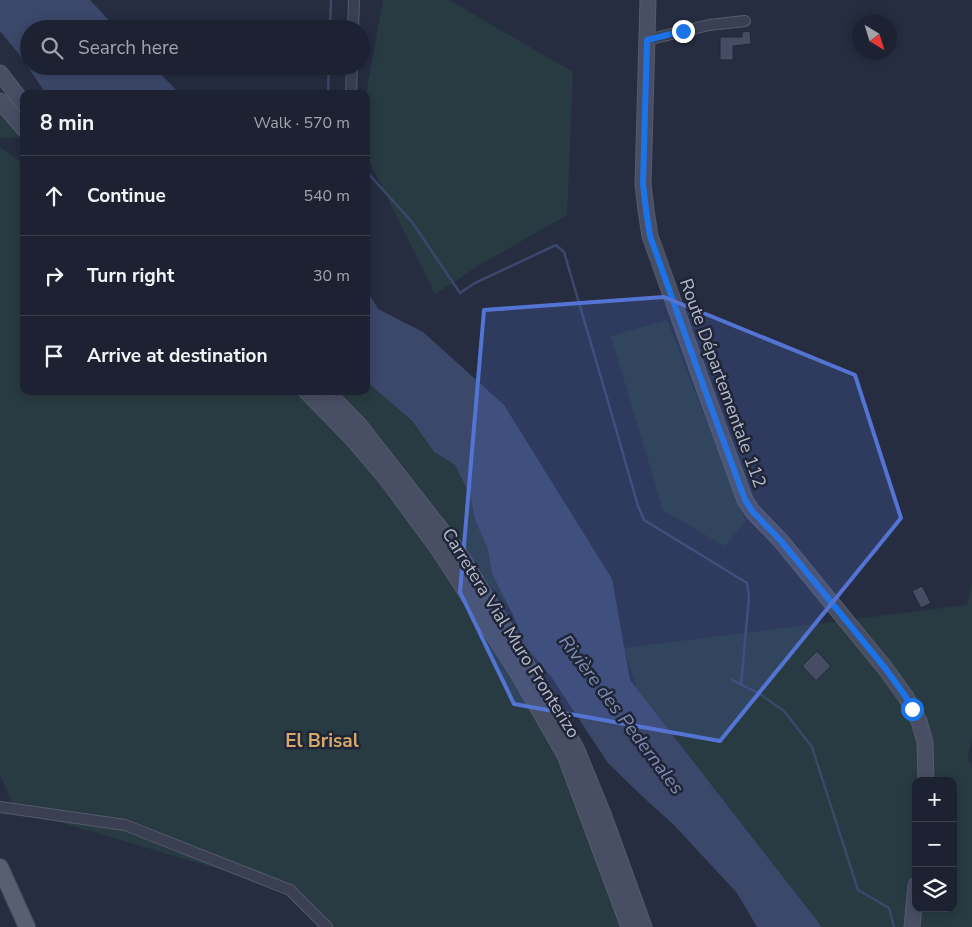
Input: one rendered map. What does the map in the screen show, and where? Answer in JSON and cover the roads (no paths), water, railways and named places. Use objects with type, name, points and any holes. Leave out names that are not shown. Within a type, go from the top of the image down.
[{"type":"main road","points":[[0,866],[28,927]]},
{"type":"street","points":[[353,20],[354,0]]},
{"type":"street","name":"Route Départementale 112","points":[[648,0],[643,184],[650,236],[740,488],[753,512],[787,548],[885,668],[906,697],[919,721],[925,742],[926,777]]},
{"type":"street","points":[[647,40],[709,25],[745,21]]},
{"type":"street","points":[[0,74],[20,99]]},
{"type":"street","points":[[351,90],[352,75]]},
{"type":"street","points":[[0,101],[20,124]]},
{"type":"street","name":"Carretera Vial Muro Fronterizo","points":[[310,395],[350,436],[386,478],[439,550],[518,674],[565,755],[629,927]]},
{"type":"street","name":"Carretera Vial Muro Fronterizo","points":[[330,395],[360,426],[457,550],[576,748],[603,814],[644,927]]},
{"type":"street","points":[[0,807],[125,825],[290,890],[328,927]]},
{"type":"street","points":[[912,927],[913,912]]},
{"type":"water","points":[[0,0],[90,0],[109,20],[20,20],[20,56],[0,31]]},
{"type":"water","points":[[33,75],[162,75],[176,90],[43,90]]},
{"type":"water","name":"Rivière des Pedernales","points":[[370,296],[378,309],[423,332],[504,405],[612,579],[630,680],[822,927],[757,927],[737,893],[673,824],[608,763],[552,678],[526,647],[513,615],[492,574],[488,549],[475,520],[471,498],[455,465],[434,452],[412,421],[370,384]]},
{"type":"waterway","points":[[330,20],[331,0]]},
{"type":"waterway","points":[[328,90],[329,75]]},
{"type":"waterway","points":[[370,175],[412,222],[460,293],[475,283],[556,245],[564,252],[638,506],[644,520],[747,583],[749,597],[741,685]]},
{"type":"waterway","points":[[732,680],[760,694],[784,711],[812,747],[858,890],[889,908],[894,927]]},
{"type":"district","name":"El Brisal","points":[[322,740]]}]
